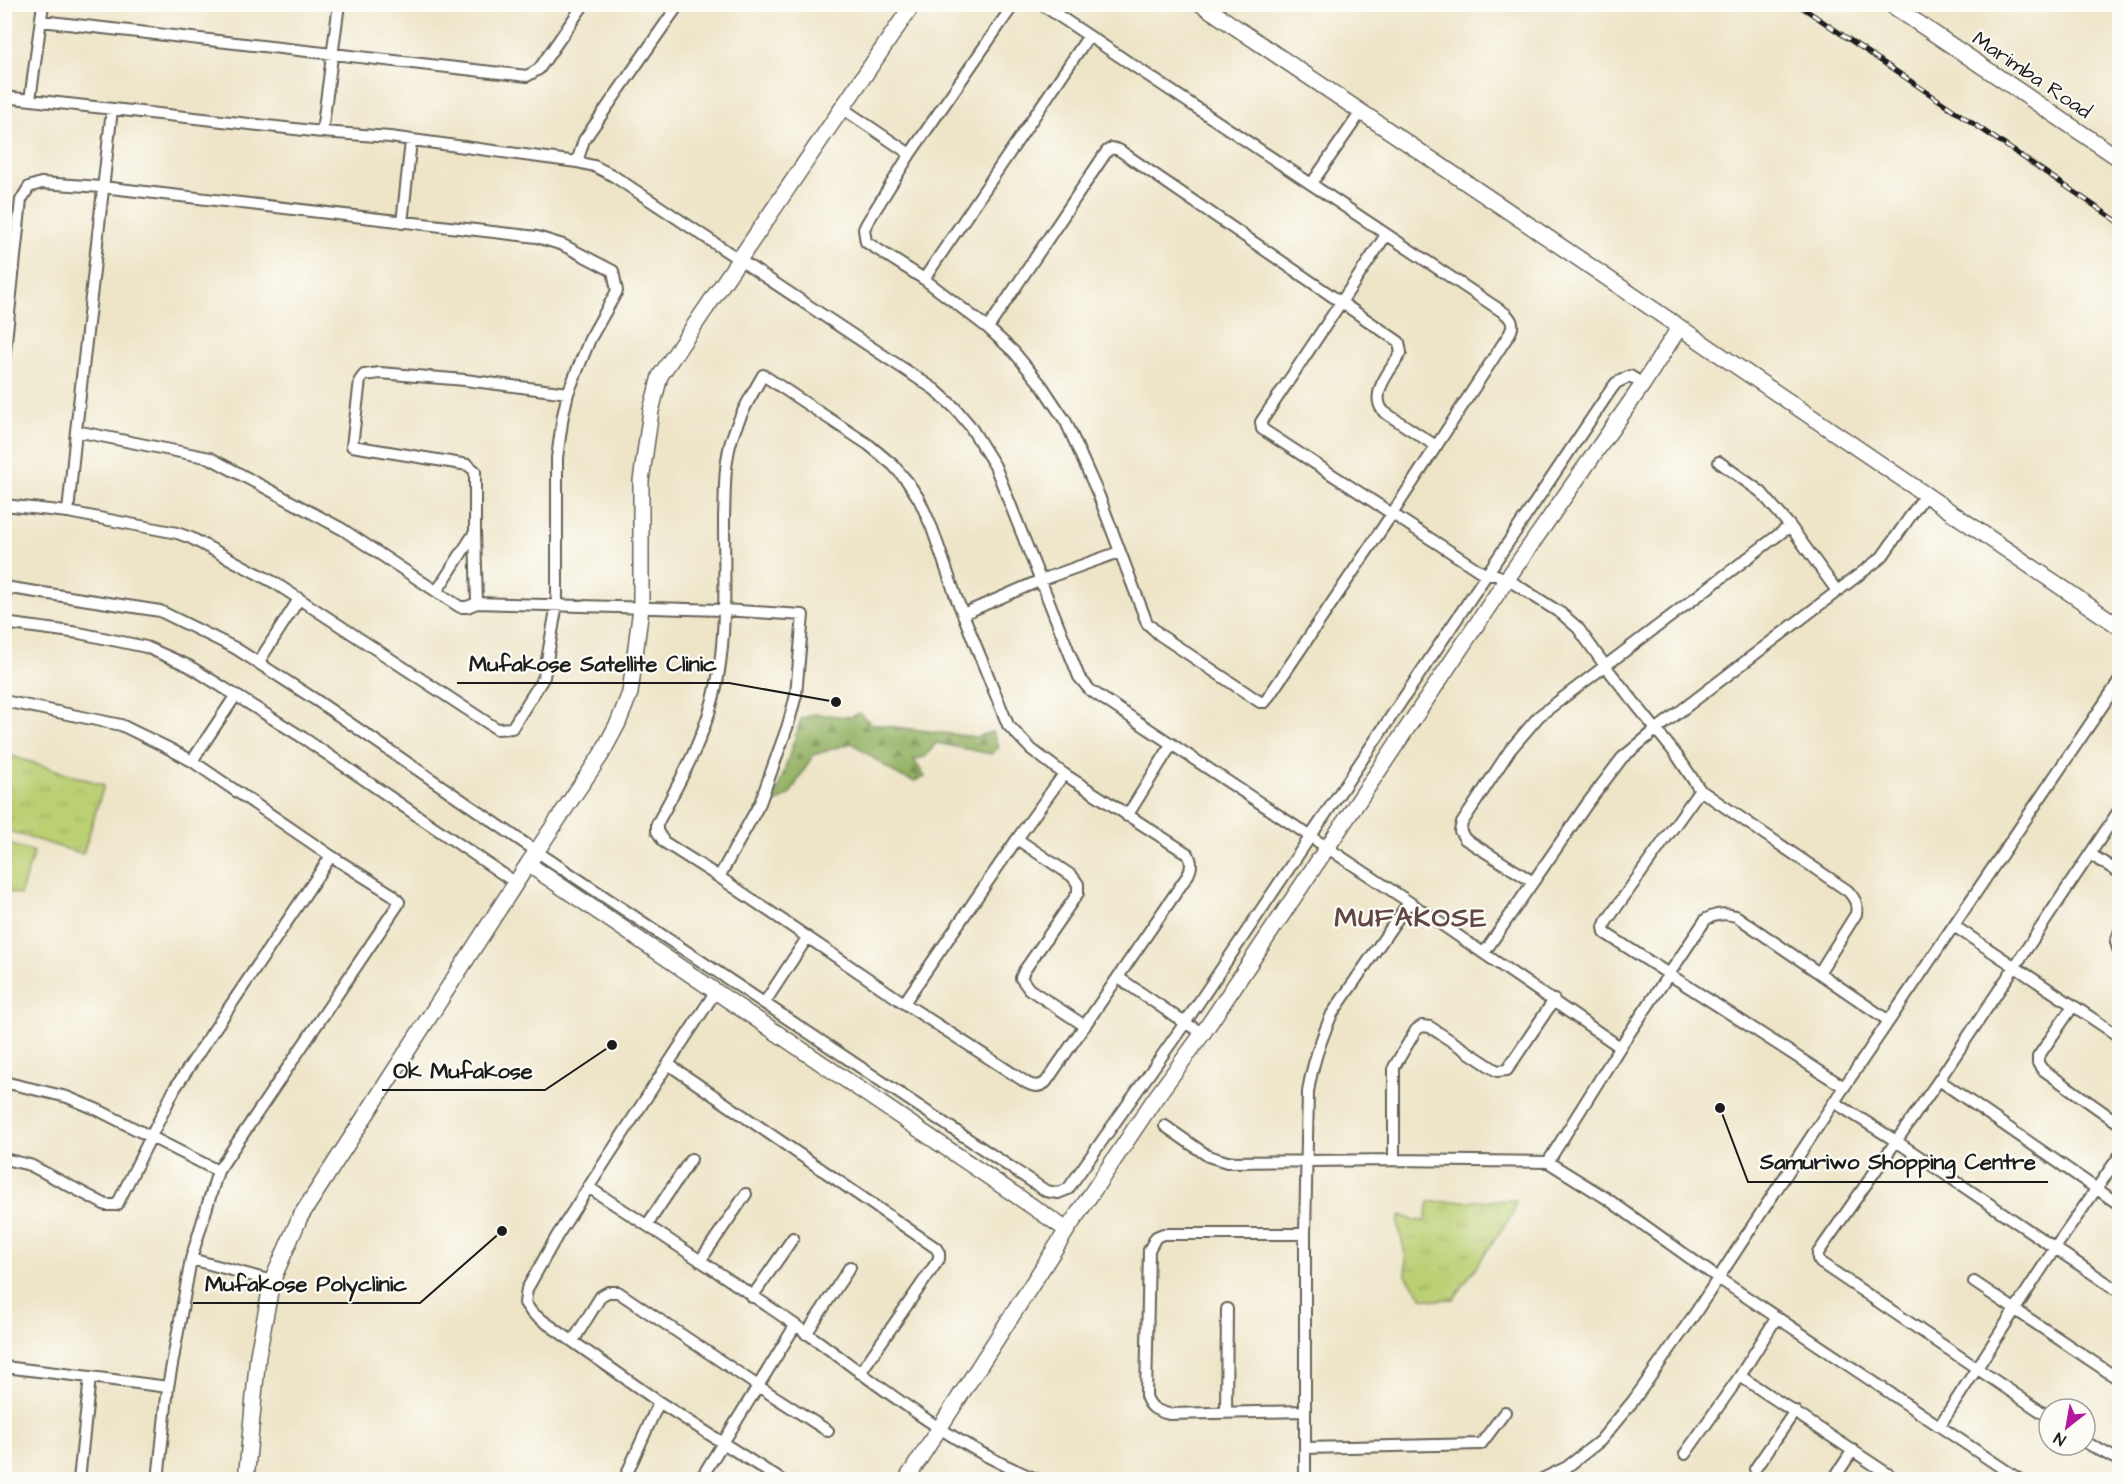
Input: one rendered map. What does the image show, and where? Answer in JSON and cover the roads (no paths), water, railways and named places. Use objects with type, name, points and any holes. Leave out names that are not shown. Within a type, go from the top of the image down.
[{"type":"street","points":[[30,100],[43,4]]},
{"type":"street","points":[[322,132],[339,4]]},
{"type":"street","points":[[41,21],[527,76],[540,69],[584,4]]},
{"type":"street","points":[[577,162],[584,140],[679,4]]},
{"type":"street","points":[[246,1479],[258,1355],[272,1281],[300,1217],[532,857],[601,755],[618,723],[630,693],[641,608],[641,481],[651,411],[660,376],[913,4]]},
{"type":"street","points":[[1014,4],[910,154],[867,223],[864,234],[866,242],[924,279],[988,328],[1014,352],[1042,386],[1066,422],[1099,496],[1144,618],[1151,628],[1260,702],[1265,702],[1392,514],[1508,336],[1513,323],[1506,314],[1041,4]]},
{"type":"street","points":[[1201,4],[2120,627]]},
{"type":"street","name":"Marimba Road","points":[[1890,4],[2120,159]]},
{"type":"street","points":[[924,279],[1088,37]]},
{"type":"street","points":[[4,97],[411,141],[577,162],[594,166],[612,175],[934,389],[954,408],[970,426],[995,466],[1083,684],[1554,1000],[1620,1047]]},
{"type":"street","points":[[842,108],[910,154]]},
{"type":"street","points":[[68,513],[112,109]]},
{"type":"street","points":[[1312,183],[1361,112]]},
{"type":"street","points":[[402,223],[411,141]]},
{"type":"street","points":[[988,328],[1107,151],[1112,147],[1399,342],[1401,353],[1377,393],[1379,407],[1436,446]]},
{"type":"street","points":[[4,360],[21,200],[29,187],[41,183],[102,187],[537,237],[563,245],[613,271],[616,291],[590,339],[568,393],[556,458],[556,604],[544,677],[513,728],[497,729],[275,583],[191,538],[177,533],[68,513],[4,505]]},
{"type":"street","points":[[1386,235],[1260,426],[1486,575],[1496,575],[1507,579],[1571,621],[1657,729],[1700,790],[1848,891],[1854,897],[1857,906],[1856,915],[1819,973]]},
{"type":"street","points":[[906,1479],[1154,1100],[1203,1033],[1507,579],[1643,384],[1679,328]]},
{"type":"street","points":[[477,603],[475,471],[468,465],[352,446],[360,380],[364,375],[380,373],[465,380],[568,393]]},
{"type":"street","points":[[763,375],[869,445],[908,482],[919,499],[932,528],[963,614],[1008,725],[1031,749],[1064,774],[1188,854],[1191,865],[1188,875],[1119,978],[1046,1082],[1037,1086],[904,1004],[664,842],[657,831],[657,824],[688,767],[708,714],[718,678],[723,610],[725,472],[739,416],[763,375]]},
{"type":"street","points":[[532,857],[765,1002],[1046,1191],[1058,1193],[1068,1190],[1185,1023],[1616,383],[1630,376],[1643,384]]},
{"type":"street","points":[[76,431],[210,458],[342,529],[460,607],[477,603],[556,604],[803,615],[796,695],[788,725],[760,803],[719,877]]},
{"type":"street","points":[[1719,462],[1761,492],[1790,526],[1837,591]]},
{"type":"street","points":[[1484,953],[1587,804],[1622,758],[1888,550],[1925,495]]},
{"type":"street","points":[[1533,882],[1465,839],[1460,831],[1462,823],[1510,750],[1539,716],[1790,526]]},
{"type":"street","points":[[437,591],[475,532]]},
{"type":"street","points":[[963,614],[1041,580],[1119,552]]},
{"type":"street","points":[[4,587],[160,611],[236,648],[532,857],[716,992],[1067,1230]]},
{"type":"street","points":[[258,663],[299,599]]},
{"type":"street","points":[[4,623],[79,633],[146,647],[189,666],[236,695],[516,883]]},
{"type":"street","points":[[1540,1479],[1567,1467],[1600,1441],[1633,1401],[2120,680]]},
{"type":"street","points":[[192,761],[236,695]]},
{"type":"street","points":[[4,701],[122,724],[192,761],[331,856],[396,897],[399,902],[218,1171],[191,1259],[168,1387],[158,1479]]},
{"type":"street","points":[[1127,816],[1172,744]]},
{"type":"street","points":[[904,1004],[1064,774]]},
{"type":"street","points":[[1700,790],[1604,927],[1605,933],[1844,1087]]},
{"type":"street","points":[[2037,1410],[1821,1263],[1818,1253],[1939,1080],[2120,809]]},
{"type":"street","points":[[1017,839],[1072,876],[1078,884],[1078,893],[1021,978],[1029,989],[1085,1026]]},
{"type":"street","points":[[2090,854],[2120,873]]},
{"type":"street","points":[[4,1160],[30,1165],[106,1205],[117,1205],[175,1088],[331,856]]},
{"type":"street","points":[[1305,1479],[1305,1234],[1308,1092],[1311,1073],[1324,1031],[1332,1014],[1409,902]]},
{"type":"street","points":[[1548,1162],[1620,1047],[1706,919],[1716,914],[1736,916],[1889,1021]]},
{"type":"street","points":[[1954,926],[2120,1037]]},
{"type":"street","points":[[2120,931],[2116,942],[2120,955]]},
{"type":"street","points":[[765,1002],[807,938]]},
{"type":"street","points":[[1119,978],[1203,1033]]},
{"type":"street","points":[[716,992],[556,1236],[524,1297],[528,1309],[659,1402],[782,1479]]},
{"type":"street","points":[[1394,1160],[1394,1067],[1416,1030],[1422,1026],[1430,1027],[1497,1071],[1502,1072],[1507,1070],[1554,1000]]},
{"type":"street","points":[[2073,1006],[2038,1057],[2038,1064],[2120,1124]]},
{"type":"street","points":[[668,1064],[936,1248],[939,1259],[860,1373]]},
{"type":"street","points":[[1939,1080],[2120,1205]]},
{"type":"street","points":[[4,1082],[67,1097],[98,1110],[218,1171]]},
{"type":"street","points":[[1834,1102],[1896,1141],[2120,1292]]},
{"type":"street","points":[[1165,1126],[1218,1160],[1236,1162],[1394,1160],[1548,1162],[1606,1198],[1718,1278],[2020,1479]]},
{"type":"street","points":[[1940,1425],[2055,1248],[2120,1155]]},
{"type":"street","points":[[646,1225],[692,1159]]},
{"type":"street","points":[[588,1187],[795,1326],[938,1427],[1022,1473],[1039,1479]]},
{"type":"street","points":[[700,1261],[746,1194]]},
{"type":"street","points":[[1305,1234],[1163,1234],[1156,1237],[1149,1250],[1146,1396],[1149,1405],[1169,1414],[1305,1411]]},
{"type":"street","points":[[752,1297],[793,1238]]},
{"type":"street","points":[[191,1259],[272,1281]]},
{"type":"street","points":[[806,1334],[850,1267]]},
{"type":"street","points":[[1974,1282],[2120,1380]]},
{"type":"street","points":[[573,1341],[601,1296],[609,1292],[618,1292],[828,1431]]},
{"type":"street","points":[[1226,1412],[1227,1309]]},
{"type":"street","points":[[1685,1454],[1740,1376],[1777,1317]]},
{"type":"street","points":[[700,1479],[795,1326]]},
{"type":"street","points":[[4,1367],[168,1387]]},
{"type":"street","points":[[1740,1376],[1897,1479]]},
{"type":"street","points":[[79,1479],[90,1377]]},
{"type":"street","points":[[624,1479],[659,1402]]},
{"type":"street","points":[[1755,1469],[1795,1410]]},
{"type":"street","points":[[1305,1448],[1481,1444],[1505,1412]]},
{"type":"street","points":[[2097,1449],[2120,1461]]},
{"type":"street","points":[[1833,1479],[1853,1450]]},
{"type":"railway","points":[[1797,4],[2120,223]]},
{"type":"place","name":"Mufakose Satellite Clinic","points":[[836,702]]},
{"type":"place","name":"Ok Mufakose","points":[[612,1045]]},
{"type":"place","name":"Samuriwo Shopping Centre","points":[[1720,1108]]},
{"type":"place","name":"Mufakose Polyclinic","points":[[502,1231]]},
{"type":"district","name":"MUFAKOSE","points":[[1411,918]]}]
